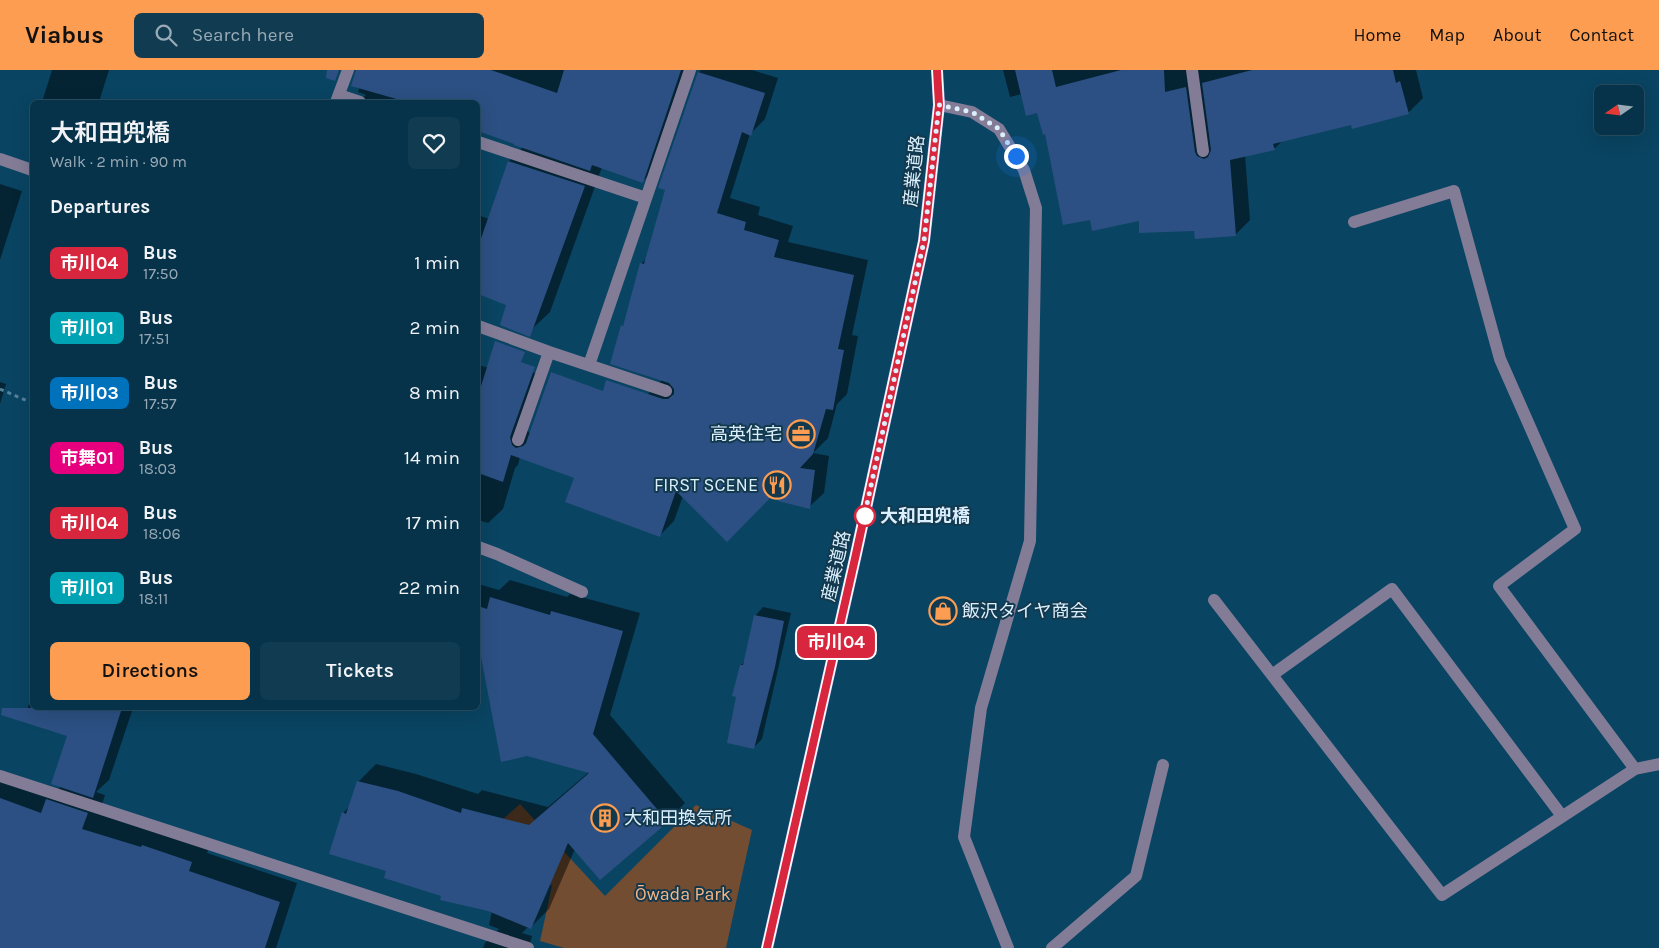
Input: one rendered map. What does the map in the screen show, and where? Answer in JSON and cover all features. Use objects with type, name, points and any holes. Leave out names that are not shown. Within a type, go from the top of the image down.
[{"type":"main road","name":"産業道路","points":[[767,948],[924,241],[939,105],[937,70]]},
{"type":"street","points":[[337,99],[348,70]]},
{"type":"street","points":[[589,365],[690,70]]},
{"type":"street","points":[[1192,70],[1203,151]]},
{"type":"street","points":[[939,105],[972,112],[999,129],[1024,170],[1036,208],[1030,541],[982,708],[964,837],[1008,948]]},
{"type":"street","points":[[480,143],[646,198]]},
{"type":"street","points":[[0,159],[30,169]]},
{"type":"street","points":[[1354,222],[1454,191],[1500,359],[1575,529],[1500,586],[1635,769]]},
{"type":"street","points":[[480,327],[666,391]]},
{"type":"street","points":[[518,440],[549,352]]},
{"type":"street","points":[[480,548],[582,592]]},
{"type":"street","points":[[1272,675],[1392,589],[1562,816]]},
{"type":"street","points":[[1214,600],[1442,895],[1635,769],[1659,764]]},
{"type":"street","points":[[1052,948],[1136,876],[1163,764]]},
{"type":"street","points":[[0,776],[528,948]]},
{"type":"path","points":[[0,389],[30,402]]},
{"type":"green space","name":"Ōwada Park","points":[[520,804],[605,896],[696,805],[752,830],[726,948],[564,948],[540,941],[552,886],[505,834],[502,820]]},
{"type":"building","points":[[327,70],[339,70],[335,81],[326,78]]},
{"type":"building","points":[[356,70],[491,70],[557,93],[564,70],[681,70],[643,183],[592,165],[590,171],[480,132],[480,100],[400,100],[351,86]]},
{"type":"building","points":[[1015,70],[1052,70],[1056,87],[1121,70],[1164,70],[1165,92],[1186,87],[1195,152],[1197,156],[1204,159],[1208,157],[1211,150],[1202,83],[1252,70],[1393,70],[1396,83],[1400,81],[1409,114],[1352,129],[1351,125],[1273,144],[1275,150],[1230,160],[1236,236],[1195,239],[1194,231],[1139,233],[1139,221],[1092,231],[1090,220],[1063,225],[1045,134],[1043,135],[1037,113],[1026,116]]},
{"type":"building","points":[[698,72],[765,93],[751,136],[742,132],[717,213],[746,222],[744,230],[779,240],[774,257],[854,275],[838,349],[844,350],[833,410],[826,409],[813,454],[800,468],[815,470],[810,509],[778,501],[780,488],[727,542],[676,491],[660,537],[565,502],[574,478],[511,455],[503,482],[480,474],[480,390],[495,341],[525,352],[521,362],[535,367],[510,437],[512,445],[516,448],[526,443],[551,372],[603,391],[606,380],[663,399],[668,399],[674,394],[674,389],[669,383],[610,364],[621,325],[623,326],[640,263],[644,264],[665,190],[658,188]]},
{"type":"building","points":[[508,161],[585,186],[530,337],[500,325],[506,305],[480,295],[480,241]]},
{"type":"building","points":[[490,597],[550,615],[551,611],[623,631],[593,734],[668,822],[600,880],[568,843],[531,929],[488,911],[440,900],[441,896],[384,878],[386,871],[329,854],[342,812],[346,814],[357,781],[398,791],[461,813],[462,808],[529,825],[589,773],[527,756],[501,762],[480,652],[480,607],[487,609]]},
{"type":"building","points":[[754,615],[784,621],[775,667],[754,749],[727,743],[736,697],[732,696],[740,665],[743,665]]},
{"type":"building","points":[[2,708],[30,708],[30,710],[121,710],[93,798],[51,784],[67,736],[1,715]]},
{"type":"building","points":[[0,798],[41,813],[46,799],[88,813],[82,829],[141,847],[142,845],[192,862],[189,871],[280,902],[265,948],[0,948]]},
{"type":"bus line","name":"市川04","points":[[767,948],[924,241],[939,105],[937,70]]},
{"type":"place","name":"高英住宅","points":[[801,434]]},
{"type":"place","name":"FIRST SCENE","points":[[777,485]]},
{"type":"place","name":"大和田兜橋","points":[[865,516]]},
{"type":"place","name":"飯沢タイヤ商会","points":[[943,611]]},
{"type":"place","name":"大和田換気所","points":[[605,818]]},
{"type":"route","points":[[865,516],[864,518],[924,241],[939,105],[972,112],[999,129],[1016,156]]}]
